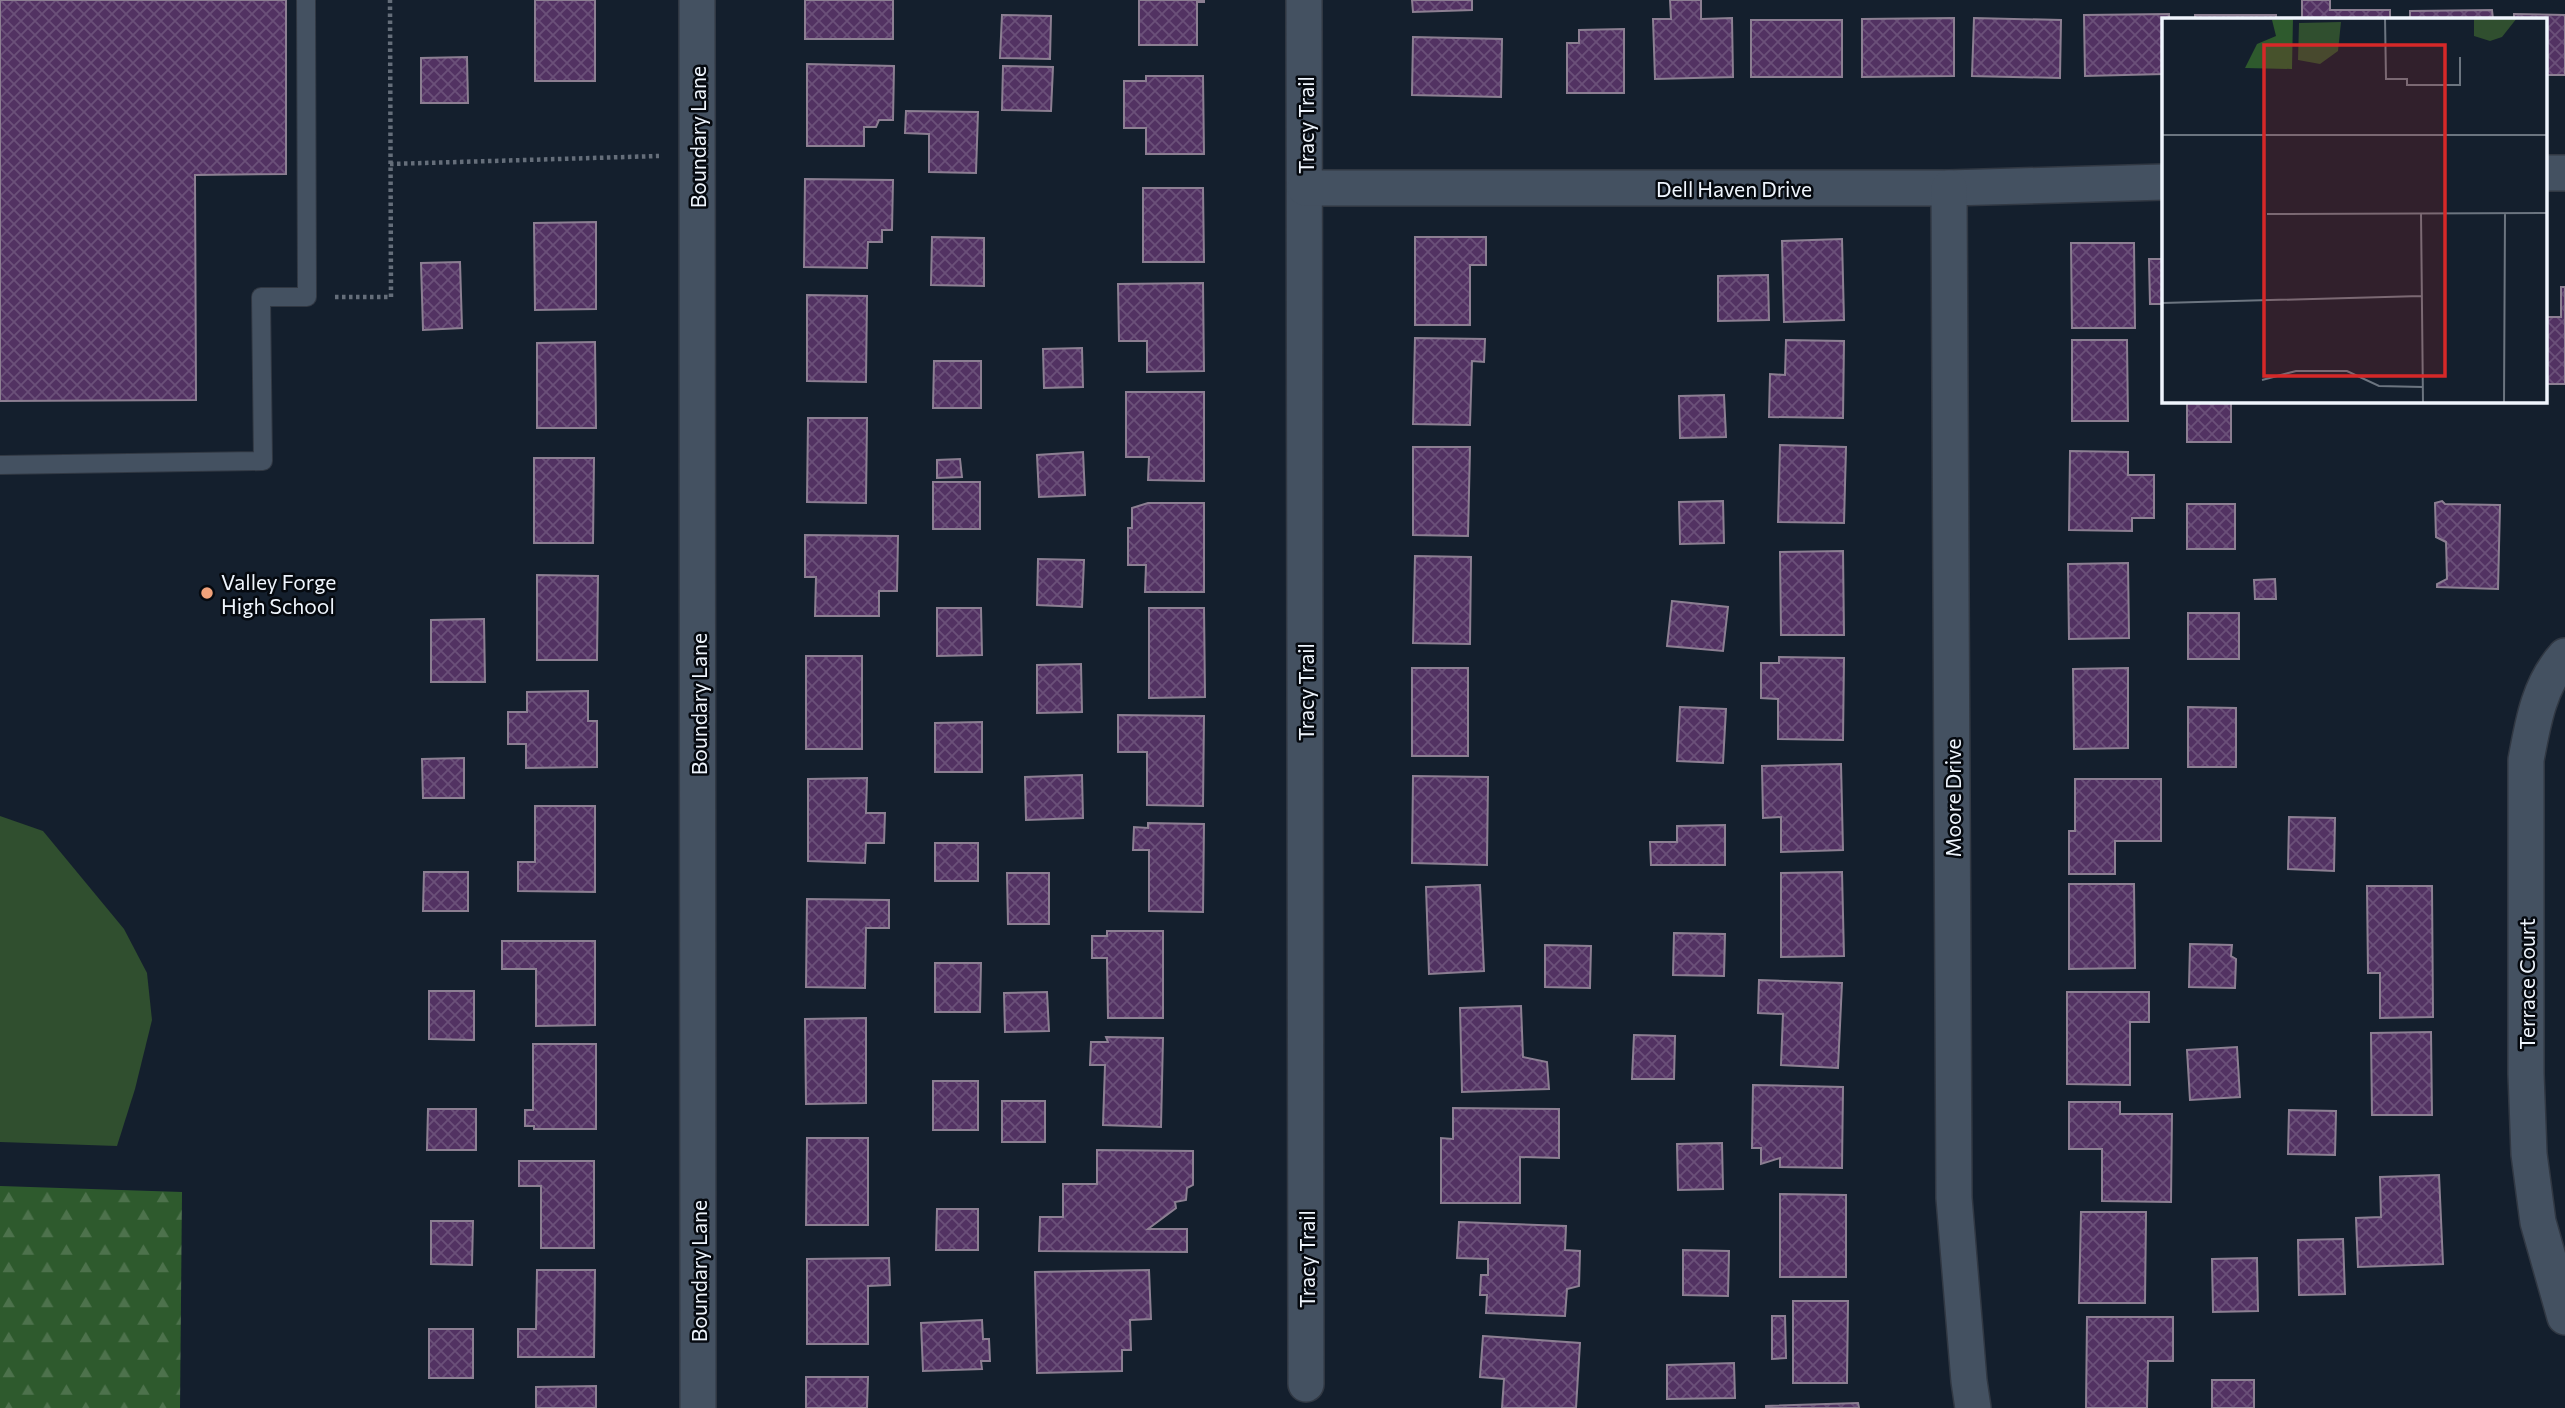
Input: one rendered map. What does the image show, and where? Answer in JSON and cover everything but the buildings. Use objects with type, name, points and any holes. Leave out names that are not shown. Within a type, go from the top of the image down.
[{"type":"street","name":"Boundary Lane","points":[[697,0],[698,1408]]},
{"type":"street","name":"Tracy Trail","points":[[1304,0],[1306,1384]]},
{"type":"street","name":"Dell Haven Drive","points":[[1305,188],[1949,188],[2162,182]]},
{"type":"street","name":"Moore Drive","points":[[1949,188],[1954,1198],[1973,1408]]},
{"type":"street","name":"Terrace Court","points":[[2565,656],[2553,669],[2535,711],[2526,760],[2526,1074],[2529,1154],[2538,1222],[2565,1317]]},
{"type":"lane","points":[[0,465],[263,461],[261,297],[307,296],[306,0]]},
{"type":"path","points":[[307,296],[391,297],[390,0]]},
{"type":"path","points":[[390,164],[660,156]]},
{"type":"green space","points":[[0,816],[43,831],[124,929],[147,973],[152,1020],[117,1146],[0,1142]]},
{"type":"green space","points":[[0,1186],[182,1192],[180,1408],[0,1408]]},
{"type":"place","name":"Valley Forge High School","points":[[207,593]]}]
